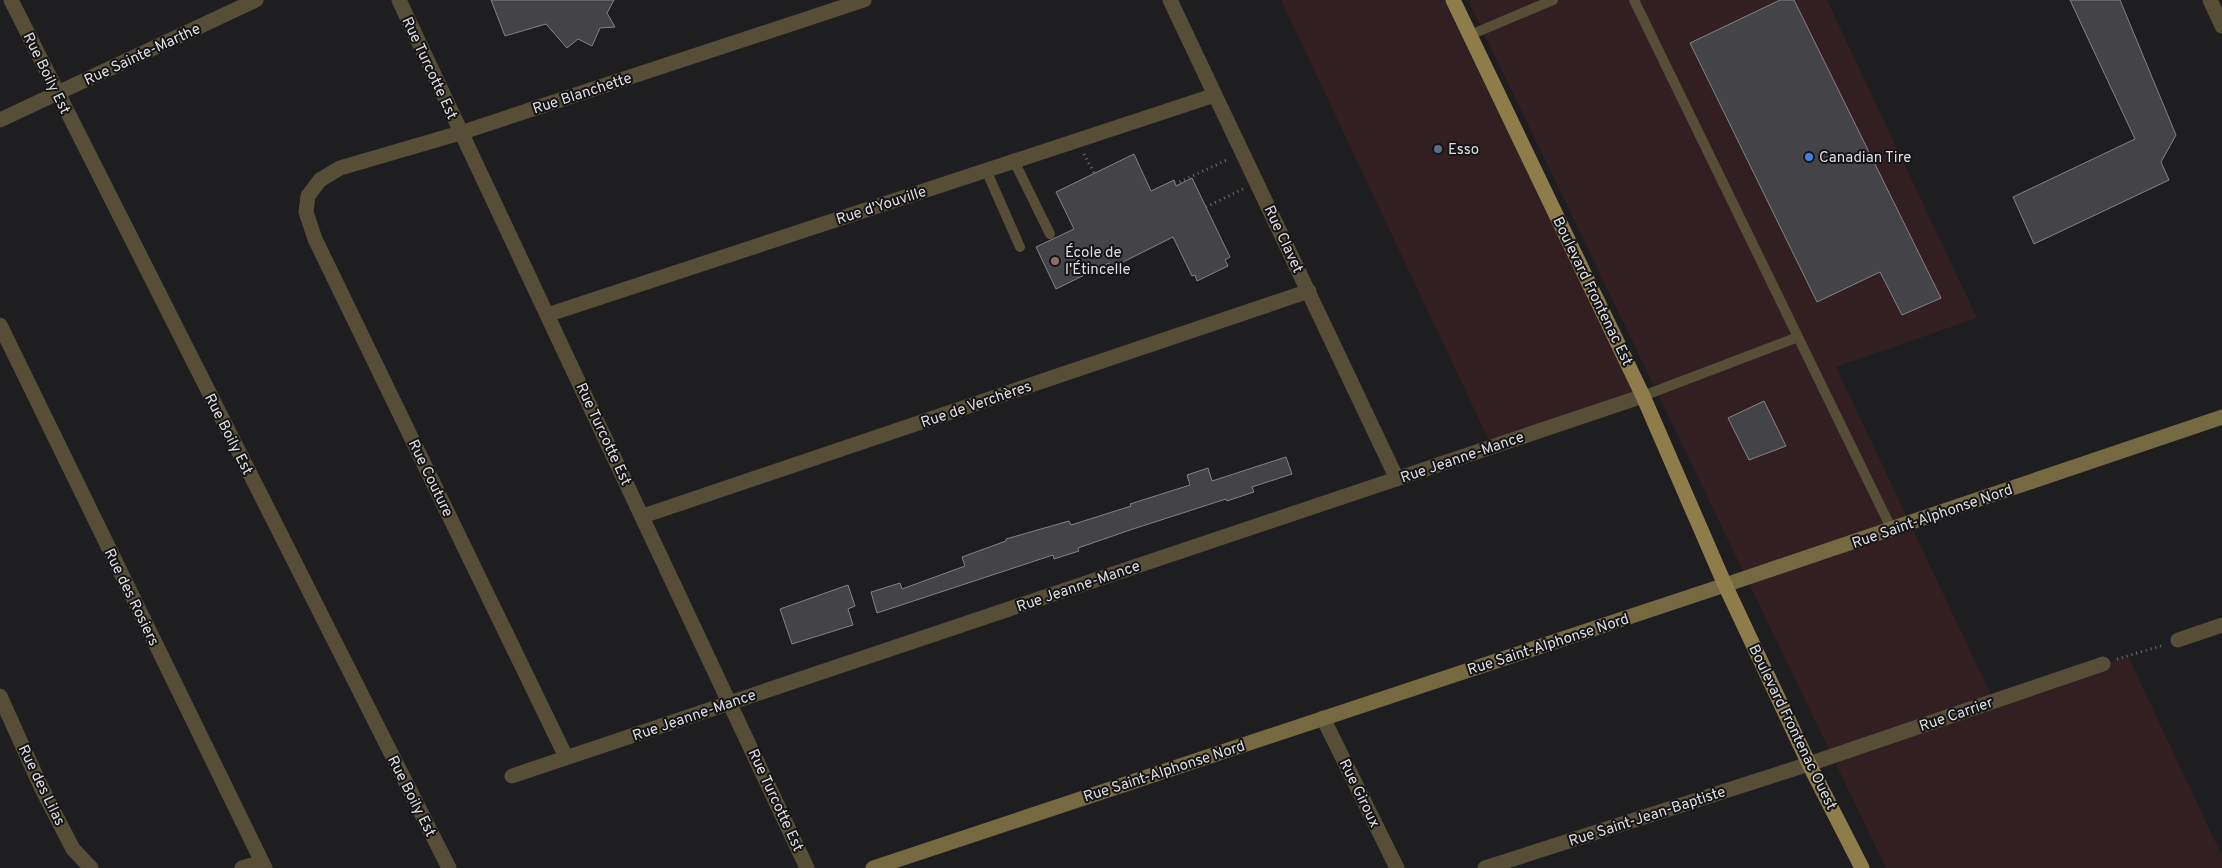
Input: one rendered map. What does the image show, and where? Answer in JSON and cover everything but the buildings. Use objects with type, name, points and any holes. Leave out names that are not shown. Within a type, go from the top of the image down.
[{"type":"main road","name":"Boulevard Frontenac Est","points":[[1453,0],[1643,396],[1725,586]]},
{"type":"main road","name":"Rue Saint-Alphonse Nord","points":[[873,868],[1725,586],[2222,417]]},
{"type":"main road","name":"Boulevard Frontenac Ouest","points":[[1725,586],[1809,764],[1862,868]]},
{"type":"street","name":"Rue Boily Est","points":[[11,0],[449,868]]},
{"type":"street","name":"Rue Sainte-Marthe","points":[[0,120],[256,0]]},
{"type":"street","name":"Rue Turcotte Est","points":[[399,0],[460,133],[731,702],[807,868]]},
{"type":"street","name":"Rue Blanchette","points":[[308,196],[320,180],[340,168],[460,133],[864,0]]},
{"type":"street","name":"Rue Clavet","points":[[1170,0],[1397,478]]},
{"type":"street","points":[[2210,0],[2222,26]]},
{"type":"street","name":"Rue d'Youville","points":[[547,314],[1215,95]]},
{"type":"street","name":"Rue Couture","points":[[308,196],[306,212],[315,239],[566,758]]},
{"type":"street","name":"Rue de Verchères","points":[[642,516],[1309,291]]},
{"type":"street","name":"Rue des Rosiers","points":[[0,325],[4,343],[264,865]]},
{"type":"street","name":"Rue Jeanne-Mance","points":[[512,776],[1643,396]]},
{"type":"street","points":[[2178,640],[2222,625]]},
{"type":"street","name":"Rue Carrier","points":[[1809,764],[2102,664]]},
{"type":"street","name":"Rue des Lilas","points":[[0,696],[41,787],[73,849],[91,868]]},
{"type":"street","name":"Rue Giroux","points":[[1323,718],[1397,868]]},
{"type":"street","name":"Rue Saint-Jean-Baptiste","points":[[1485,868],[1809,764]]},
{"type":"street","points":[[242,868],[264,865]]},
{"type":"lane","points":[[1470,35],[1553,0]]},
{"type":"lane","points":[[1634,0],[1892,530]]},
{"type":"lane","points":[[1014,161],[1050,234]]},
{"type":"lane","points":[[986,170],[1020,247]]},
{"type":"lane","points":[[1643,396],[1798,337]]},
{"type":"path","points":[[1078,140],[1094,174]]},
{"type":"path","points":[[1175,184],[1243,153]]},
{"type":"path","points":[[1206,208],[1256,182]]},
{"type":"path","points":[[2102,664],[2178,640]]},
{"type":"shaded area","points":[[1281,0],[1444,0],[1638,398],[1492,447]]},
{"type":"shaded area","points":[[1468,0],[1827,0],[1977,318],[1836,367],[1994,701],[2128,656],[2222,856],[2222,868],[1886,868]]},
{"type":"place","name":"Esso","points":[[1438,149]]},
{"type":"place","name":"Canadian Tire","points":[[1809,157]]},
{"type":"place","name":"École de l'Étincelle","points":[[1055,261]]}]
